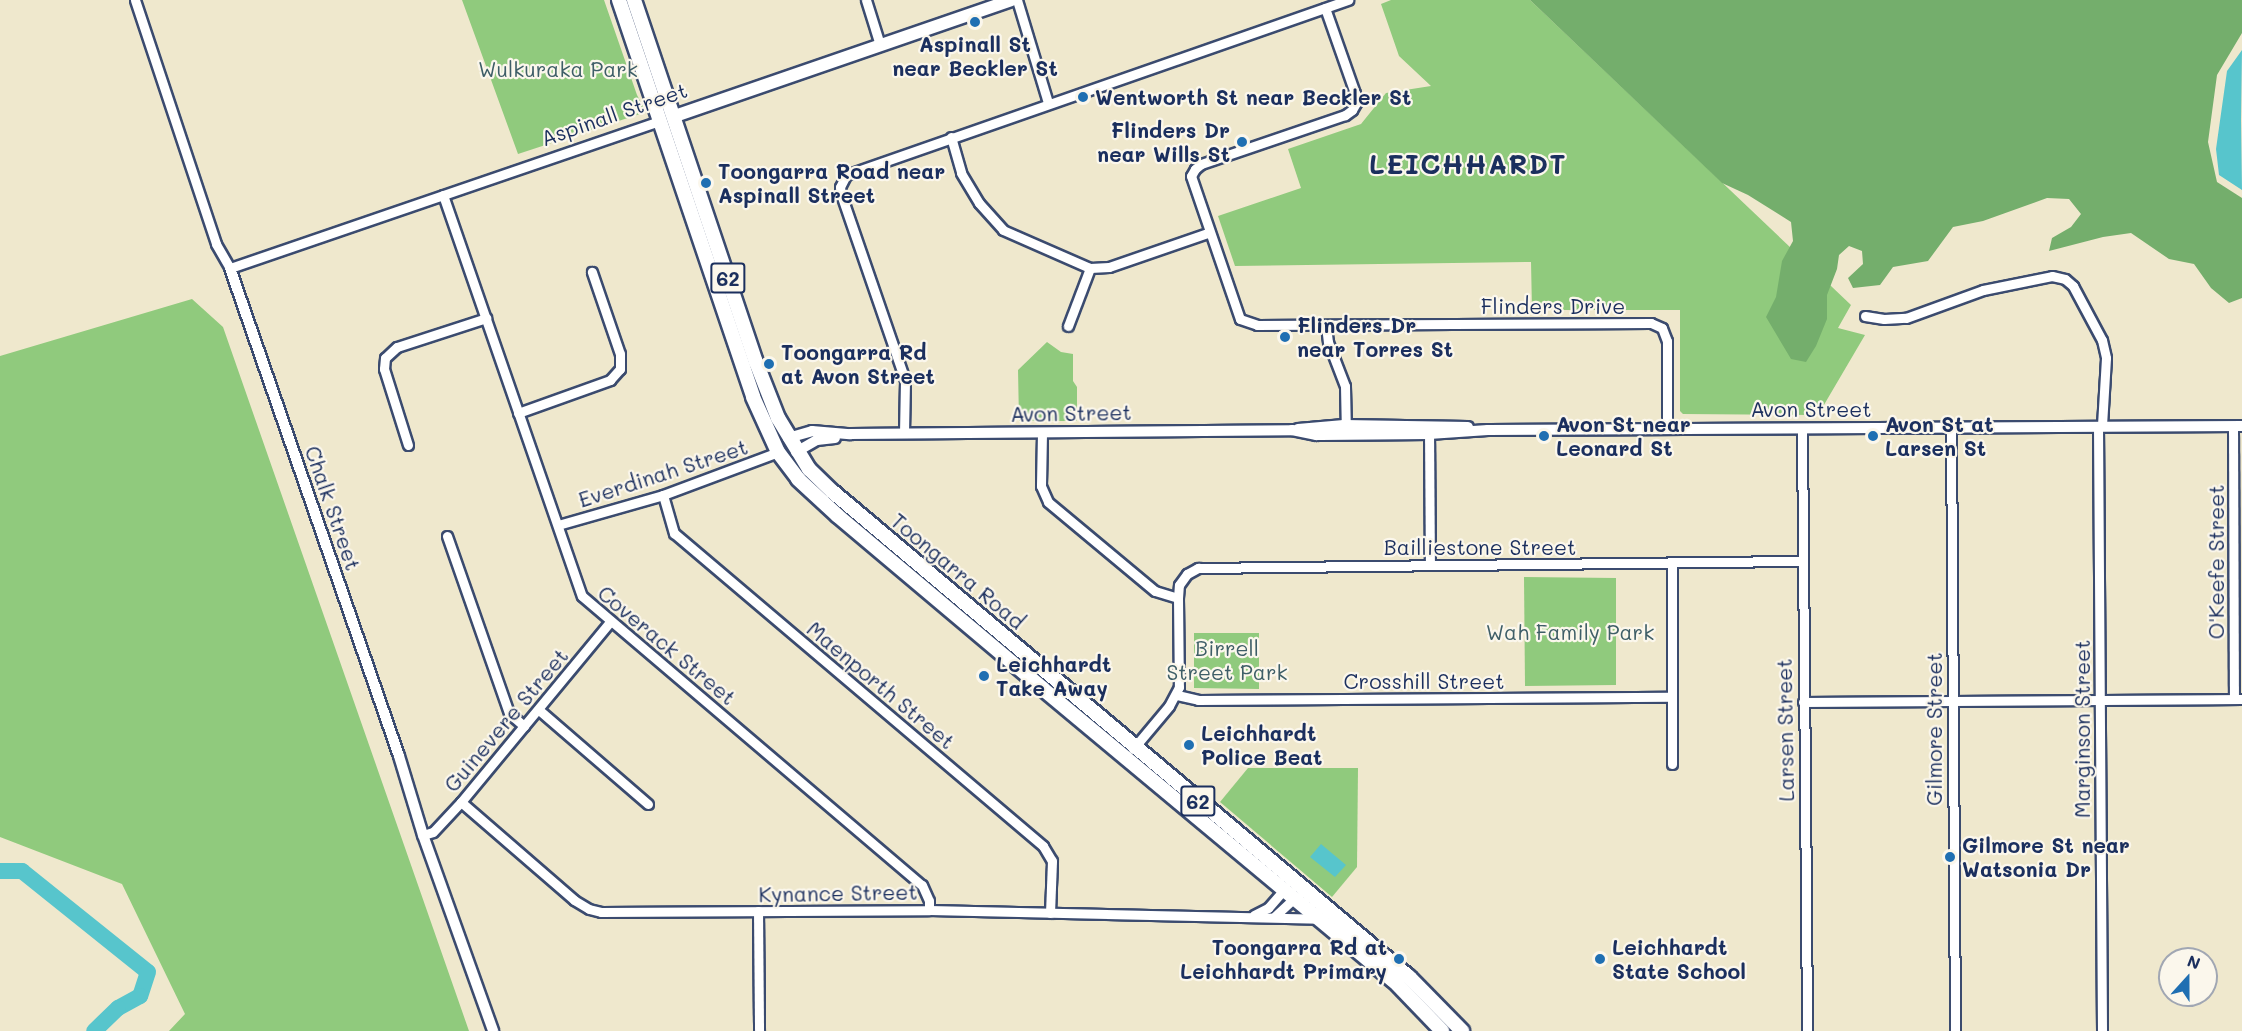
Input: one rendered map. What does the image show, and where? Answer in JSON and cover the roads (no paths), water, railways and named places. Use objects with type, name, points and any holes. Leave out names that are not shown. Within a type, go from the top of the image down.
[{"type":"main road","name":"Toongarra Road","points":[[619,0],[736,349],[765,427],[778,453],[798,478],[838,516],[1130,752]]},
{"type":"main road","name":"Toongarra Road","points":[[634,0],[675,116],[756,362],[796,452],[833,492],[1292,892],[1319,919],[1393,980],[1435,1028]]},
{"type":"main road","name":"Aspinall Street","points":[[660,121],[1011,0]]},
{"type":"main road","points":[[778,453],[788,438]]},
{"type":"main road","points":[[778,453],[796,452]]},
{"type":"main road","name":"Toongarra Road","points":[[1292,892],[1415,983],[1462,1031]]},
{"type":"street","name":"Chalk Street","points":[[135,0],[216,244],[230,268],[395,745],[423,835],[493,1031]]},
{"type":"street","points":[[866,0],[880,45]]},
{"type":"street","points":[[1017,0],[1048,103]]},
{"type":"street","points":[[904,433],[905,380],[841,194],[842,181],[851,171],[1348,0]]},
{"type":"street","name":"Flinders Drive","points":[[1325,8],[1355,93],[1354,107],[1346,115],[1198,166],[1192,172],[1191,180],[1208,232],[1236,312],[1243,321],[1251,325],[1326,326],[1651,323],[1662,328],[1667,341],[1667,429]]},
{"type":"street","name":"Aspinall Street","points":[[230,268],[660,121]]},
{"type":"street","points":[[951,137],[961,173],[979,203],[1003,230],[1090,268],[1109,267],[1208,232]]},
{"type":"street","name":"Coverack Street","points":[[443,195],[582,596],[922,885],[929,901],[929,910]]},
{"type":"street","points":[[1068,326],[1090,268]]},
{"type":"street","points":[[518,413],[610,380],[620,369],[620,354],[592,272]]},
{"type":"street","name":"Marginson Street","points":[[1864,316],[1884,319],[1906,318],[1968,294],[2052,276],[2065,279],[2073,286],[2102,340],[2106,358],[2100,426],[2102,1031]]},
{"type":"street","points":[[408,445],[384,369],[385,358],[397,347],[486,318]]},
{"type":"street","points":[[1326,326],[1328,342],[1345,386],[1345,430]]},
{"type":"street","name":"Avon Street","points":[[788,438],[812,431],[850,434],[1042,433],[1292,430],[1314,426],[1345,430],[1429,430],[1454,425],[1488,430],[2238,426]]},
{"type":"street","name":"O'Keefe Street","points":[[2238,426],[2238,699]]},
{"type":"street","name":"Gilmore Street","points":[[1951,427],[1955,1031]]},
{"type":"street","name":"Larsen Street","points":[[1802,428],[1801,561],[1807,1031]]},
{"type":"street","points":[[1429,430],[1430,564]]},
{"type":"street","points":[[1042,433],[1041,486],[1048,502],[1155,591],[1178,598],[1179,687],[1177,695],[1130,752]]},
{"type":"street","name":"Avon Street","points":[[796,452],[817,440],[850,434]]},
{"type":"street","name":"Everdinah Street","points":[[558,525],[663,495],[778,453]]},
{"type":"street","name":"Maenporth Street","points":[[663,495],[674,533],[1043,846],[1052,861],[1050,913]]},
{"type":"street","points":[[447,536],[509,713],[524,726]]},
{"type":"street","name":"Bailliestone Street","points":[[1178,598],[1179,585],[1187,574],[1198,568],[1801,561]]},
{"type":"street","points":[[1672,563],[1672,764]]},
{"type":"street","name":"Guinevere Street","points":[[423,835],[434,832],[461,802],[611,621]]},
{"type":"street","name":"Crosshill Street","points":[[1177,695],[1198,700],[1671,697]]},
{"type":"street","points":[[1803,702],[2238,699]]},
{"type":"street","points":[[538,710],[648,804]]},
{"type":"street","name":"Kynance Street","points":[[461,802],[589,909],[601,912],[929,910],[1254,915],[1272,918],[1319,919]]},
{"type":"street","points":[[1254,915],[1292,892]]},
{"type":"street","points":[[1272,918],[1280,914],[1292,892]]},
{"type":"street","points":[[758,911],[759,1031]]},
{"type":"water","points":[[2242,50],[2242,190],[2219,175],[2216,149],[2227,71]]},
{"type":"water","points":[[1321,844],[1346,865],[1335,877],[1310,857]]},
{"type":"waterway","points":[[0,871],[22,871],[148,972],[140,996],[118,1008],[94,1031]]},
{"type":"place","name":"Aspinall St near Beckler St","points":[[975,22]]},
{"type":"place","name":"Wentworth St near Beckler St","points":[[1083,97]]},
{"type":"place","name":"Flinders Dr near Wills St","points":[[1242,142]]},
{"type":"place","name":"Toongarra Road near Aspinall Street","points":[[706,183]]},
{"type":"place","name":"Flinders Dr near Torres St","points":[[1285,337]]},
{"type":"place","name":"Toongarra Rd at Avon Street","points":[[769,364]]},
{"type":"place","name":"Avon St near Leonard St","points":[[1544,436]]},
{"type":"place","name":"Avon St at Larsen St","points":[[1873,436]]},
{"type":"place","name":"Leichhardt Take Away","points":[[984,676]]},
{"type":"place","name":"Leichhardt Police Beat","points":[[1189,745]]},
{"type":"place","name":"Gilmore St near Watsonia Dr","points":[[1950,857]]},
{"type":"place","name":"Toongarra Rd at Leichhardt Primary","points":[[1399,959]]},
{"type":"place","name":"Leichhardt State School","points":[[1600,959]]},
{"type":"district","name":"LEICHHARDT","points":[[1468,164]]},
{"type":"park label","name":"Wulkuraka Park","points":[[558,69]]},
{"type":"park label","name":"Wah Family Park","points":[[1570,632]]},
{"type":"park label","name":"Birrell Street Park","points":[[1227,660]]}]
